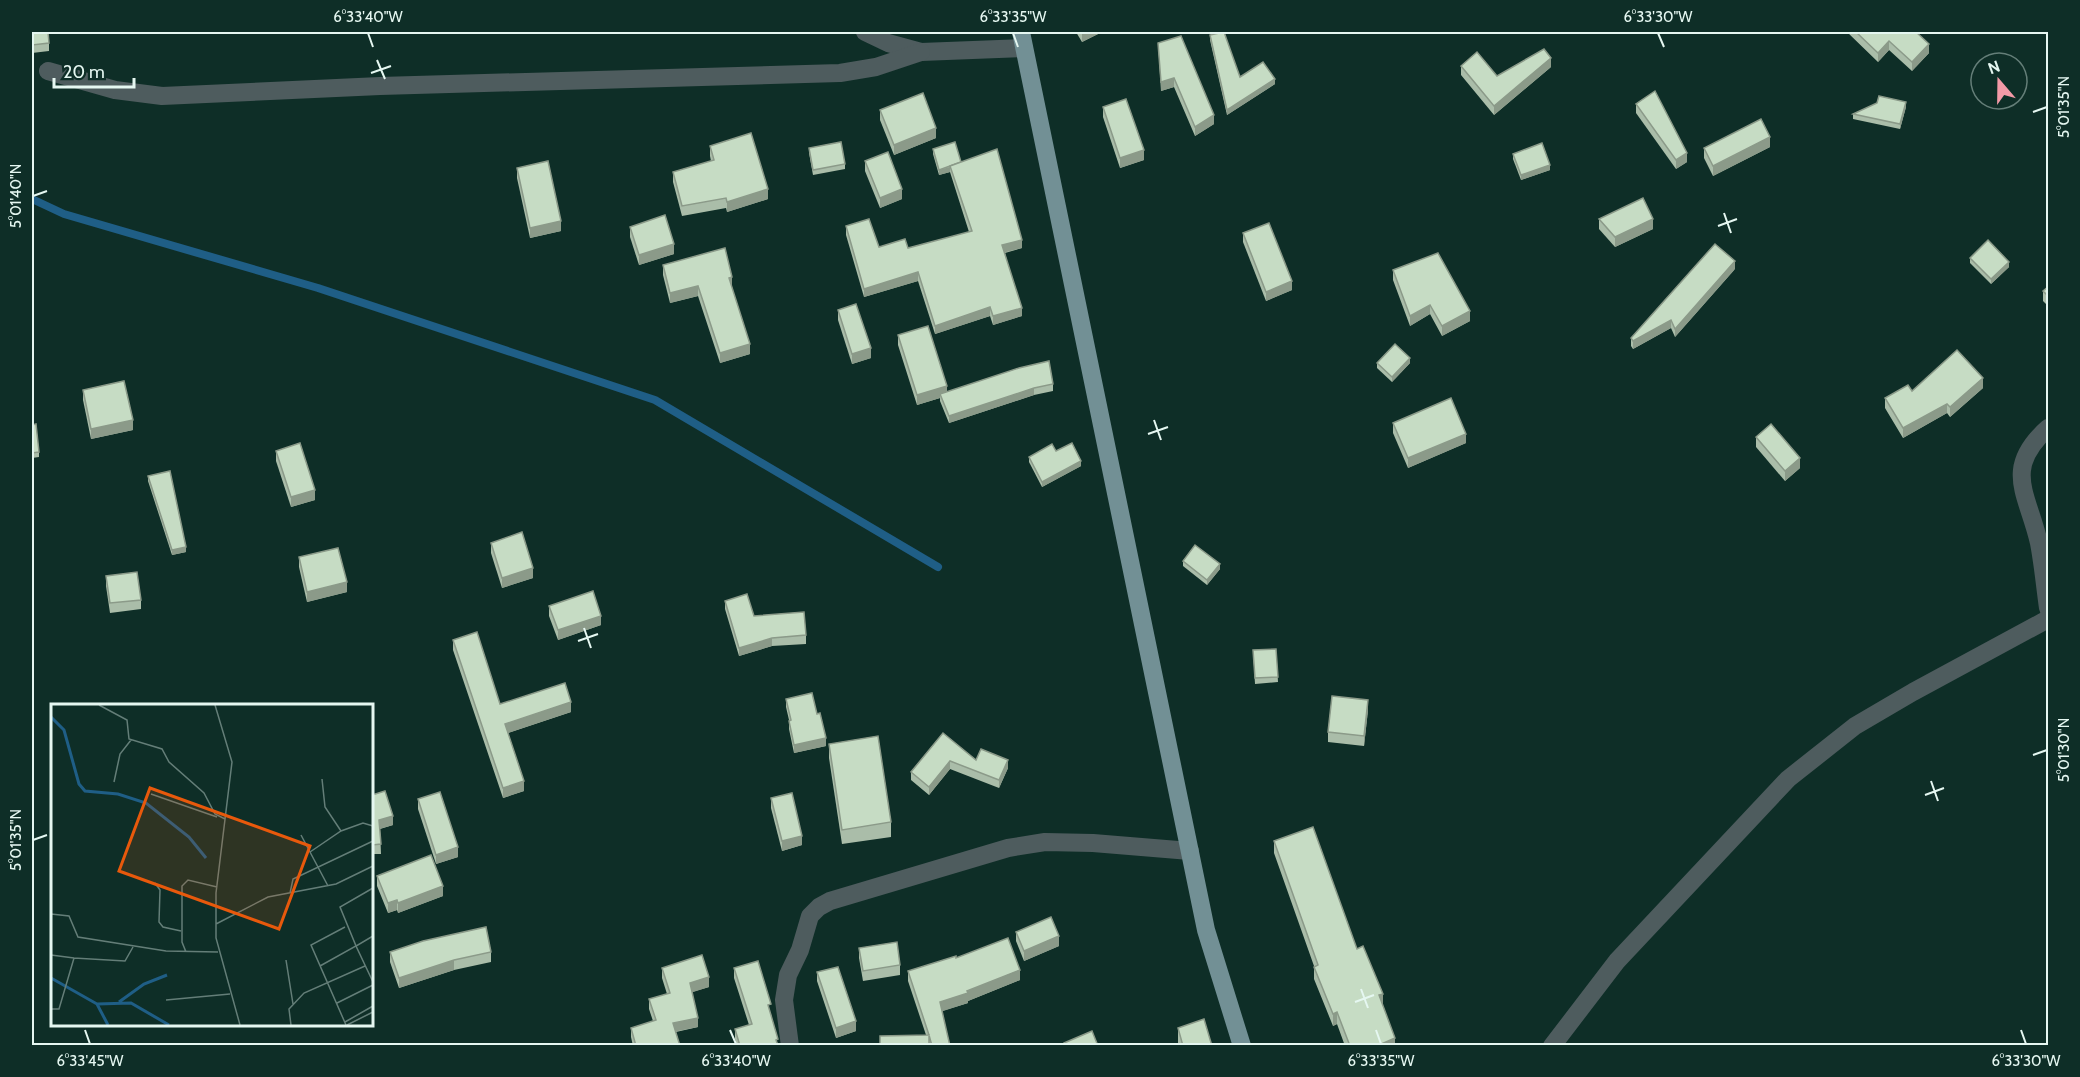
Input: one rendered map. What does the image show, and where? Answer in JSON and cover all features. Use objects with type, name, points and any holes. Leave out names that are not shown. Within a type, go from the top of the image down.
[{"type":"main road","points":[[1023,40],[1206,930],[1242,1046]]},
{"type":"street","points":[[865,32],[888,43],[921,52]]},
{"type":"street","points":[[48,71],[116,90],[162,96],[380,86],[840,73],[876,67],[921,52],[1023,40]]},
{"type":"street","points":[[2049,428],[2030,447],[2022,463],[2021,479],[2039,543],[2049,608]]},
{"type":"street","points":[[1552,1046],[1617,961],[1788,779],[1855,726],[2049,619]]},
{"type":"street","points":[[790,1046],[784,1000],[788,975],[800,950],[810,916],[830,901],[1008,848],[1045,842],[1093,843],[1190,851]]},
{"type":"building","points":[[32,32],[48,32],[49,43],[32,45]]},
{"type":"building","points":[[1224,32],[1240,77],[1263,62],[1275,79],[1227,110],[1210,35]]},
{"type":"building","points":[[1856,32],[1916,32],[1929,44],[1912,62],[1889,41],[1878,53]]},
{"type":"building","points":[[1181,36],[1214,115],[1195,127],[1174,78],[1161,82],[1158,43]]},
{"type":"building","points":[[1544,49],[1551,58],[1494,106],[1461,66],[1477,52],[1497,76]]},
{"type":"building","points":[[1655,91],[1687,153],[1676,160],[1636,104]]},
{"type":"building","points":[[923,93],[936,128],[894,145],[880,110]]},
{"type":"building","points":[[1879,96],[1906,102],[1900,124],[1853,114],[1877,103]]},
{"type":"building","points":[[1126,99],[1144,150],[1120,158],[1103,107]]},
{"type":"building","points":[[1761,119],[1770,137],[1713,166],[1704,148]]},
{"type":"building","points":[[751,133],[768,189],[727,202],[726,198],[682,206],[673,172],[714,160],[710,146]]},
{"type":"building","points":[[841,142],[845,164],[813,170],[809,148]]},
{"type":"building","points":[[955,142],[961,162],[939,170],[933,149]]},
{"type":"building","points":[[1542,143],[1550,165],[1521,175],[1513,154]]},
{"type":"building","points":[[997,149],[1022,240],[1002,245],[1022,308],[993,316],[990,307],[935,326],[918,272],[864,289],[846,226],[869,219],[879,247],[905,239],[908,248],[972,231],[950,166]]},
{"type":"building","points":[[888,152],[902,189],[880,198],[865,161]]},
{"type":"building","points":[[548,161],[561,221],[530,228],[517,168]]},
{"type":"building","points":[[1643,198],[1653,219],[1615,237],[1599,219]]},
{"type":"building","points":[[665,215],[674,244],[639,255],[630,227]]},
{"type":"building","points":[[1269,223],[1292,281],[1266,292],[1243,233]]},
{"type":"building","points":[[1988,240],[2009,262],[1991,279],[1970,258]]},
{"type":"building","points":[[1715,244],[1735,261],[1675,329],[1671,320],[1633,341],[1631,338]]},
{"type":"building","points":[[725,248],[732,277],[729,278],[750,344],[720,353],[698,286],[670,293],[663,265]]},
{"type":"building","points":[[1438,253],[1470,311],[1442,326],[1430,305],[1410,316],[1393,270]]},
{"type":"building","points":[[2049,286],[2049,297],[2043,291]]},
{"type":"building","points":[[856,304],[871,348],[852,354],[838,310]]},
{"type":"building","points":[[928,326],[947,386],[917,395],[898,335]]},
{"type":"building","points":[[1395,344],[1410,358],[1392,377],[1377,363]]},
{"type":"building","points":[[1957,350],[1983,378],[1950,407],[1947,404],[1903,428],[1885,398],[1908,385],[1912,391]]},
{"type":"building","points":[[1049,361],[1053,384],[949,416],[940,394],[1019,368]]},
{"type":"building","points":[[124,381],[133,420],[91,429],[83,390]]},
{"type":"building","points":[[1451,398],[1466,434],[1408,458],[1393,423]]},
{"type":"building","points":[[36,424],[39,452],[32,453],[32,425]]},
{"type":"building","points":[[1771,424],[1800,458],[1785,471],[1756,437]]},
{"type":"building","points":[[300,443],[315,490],[291,497],[276,451]]},
{"type":"building","points":[[1072,443],[1081,461],[1042,482],[1029,457],[1052,444],[1056,451]]},
{"type":"building","points":[[170,471],[186,547],[172,550],[148,476]]},
{"type":"building","points":[[522,532],[533,568],[502,578],[491,543]]},
{"type":"building","points":[[1195,545],[1220,564],[1207,580],[1183,561]]},
{"type":"building","points":[[338,548],[347,582],[307,592],[299,557]]},
{"type":"building","points":[[137,572],[141,600],[110,603],[106,576]]},
{"type":"building","points":[[593,591],[601,616],[558,630],[549,606]]},
{"type":"building","points":[[747,594],[754,616],[804,612],[806,635],[772,638],[739,648],[725,601]]},
{"type":"building","points":[[477,632],[500,704],[565,683],[571,702],[505,724],[524,781],[503,788],[453,640]]},
{"type":"building","points":[[1276,649],[1278,677],[1255,678],[1253,650]]},
{"type":"building","points":[[812,693],[826,738],[794,745],[786,699]]},
{"type":"building","points":[[1332,696],[1368,700],[1364,736],[1328,732]]},
{"type":"building","points":[[943,733],[976,760],[981,749],[1008,760],[999,780],[950,761],[929,787],[911,772]]},
{"type":"building","points":[[878,736],[891,822],[842,830],[829,744]]},
{"type":"building","points":[[385,791],[393,816],[379,820],[381,844],[374,845],[374,794]]},
{"type":"building","points":[[440,792],[458,847],[436,855],[418,799]]},
{"type":"building","points":[[792,793],[802,836],[782,841],[771,798]]},
{"type":"building","points":[[1313,827],[1357,949],[1363,946],[1383,994],[1379,995],[1395,1038],[1379,1046],[1350,1046],[1337,1012],[1333,1014],[1314,967],[1318,965],[1274,841]]},
{"type":"building","points":[[431,855],[443,886],[398,903],[397,900],[388,903],[377,876]]},
{"type":"building","points":[[1051,917],[1059,936],[1024,951],[1016,932]]},
{"type":"building","points":[[486,927],[491,952],[454,960],[399,978],[390,952],[423,941]]},
{"type":"building","points":[[1008,938],[1020,970],[967,991],[968,993],[940,1002],[950,1046],[932,1046],[908,971],[956,956],[956,958]]},
{"type":"building","points":[[897,942],[900,965],[863,971],[859,948]]},
{"type":"building","points":[[702,955],[709,977],[690,983],[698,1018],[673,1023],[680,1046],[636,1046],[631,1028],[656,1020],[649,999],[670,993],[662,968]]},
{"type":"building","points":[[758,961],[771,1004],[768,1005],[778,1046],[740,1046],[735,1029],[752,1024],[734,968]]},
{"type":"building","points":[[838,967],[856,1021],[836,1028],[817,972]]},
{"type":"building","points":[[1204,1019],[1212,1046],[1183,1046],[1178,1028]]},
{"type":"building","points":[[1092,1031],[1098,1046],[1065,1046],[1064,1043]]},
{"type":"building","points":[[929,1035],[929,1046],[880,1046],[880,1036]]},
{"type":"waterway","points":[[32,199],[64,214],[318,288],[655,400],[938,567]]}]
